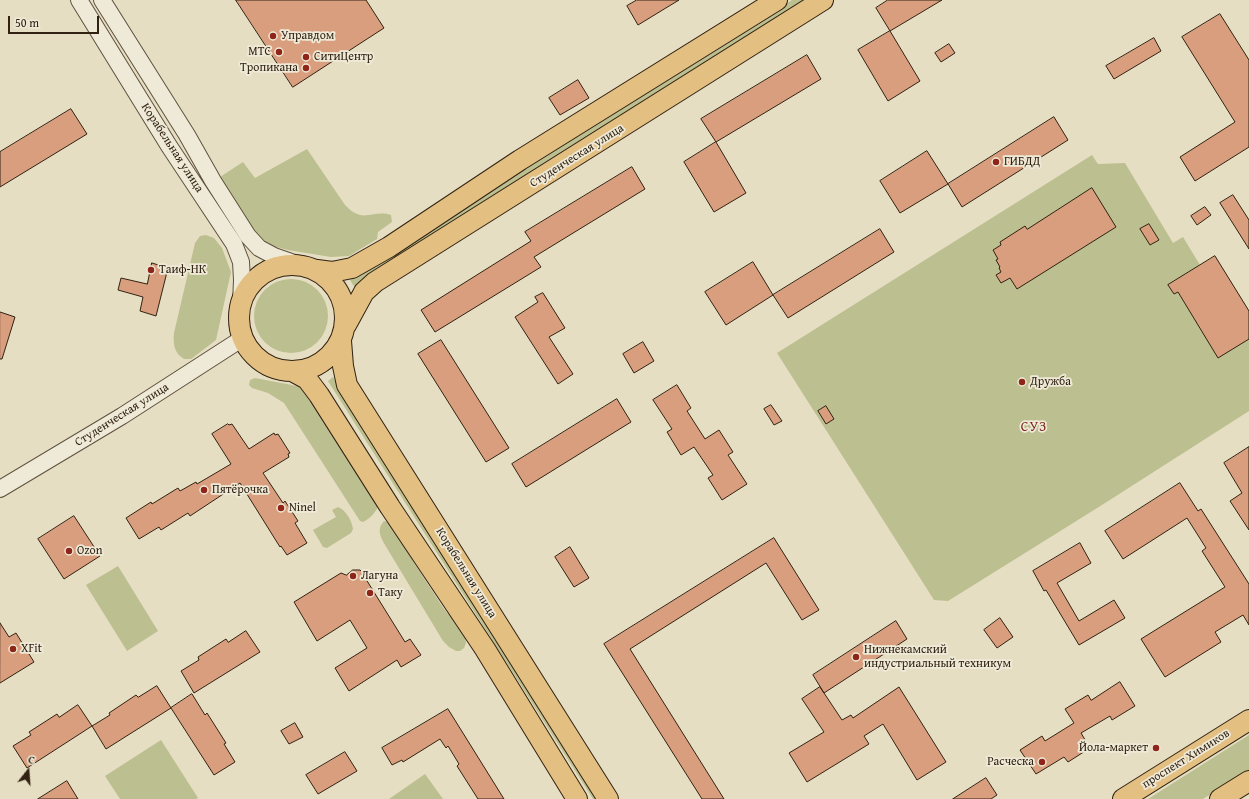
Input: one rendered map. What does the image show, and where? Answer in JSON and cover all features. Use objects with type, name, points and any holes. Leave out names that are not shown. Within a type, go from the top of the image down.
[{"type":"main road","points":[[309,268],[332,272],[352,268],[389,247],[520,160],[777,0]]},
{"type":"main road","name":"Студенческая улица","points":[[343,333],[364,292],[375,282],[823,0]]},
{"type":"main road","name":"Корабельная улица","points":[[343,333],[333,354],[322,363],[309,369],[294,372],[276,370],[255,357],[244,342],[238,323],[241,303],[248,288],[258,276],[271,268],[286,264],[309,268],[330,280],[340,293],[345,309],[343,366],[348,385],[608,799]]},
{"type":"main road","name":"Корабельная улица","points":[[294,372],[307,379],[319,395],[390,507],[485,649],[577,799]]},
{"type":"main road","name":"проспект Химиков","points":[[1123,799],[1249,720]]},
{"type":"main road","points":[[1220,799],[1249,781]]},
{"type":"street","name":"Корабельная улица","points":[[79,0],[169,146],[234,244],[241,262],[241,303]]},
{"type":"street","name":"Корабельная улица","points":[[102,0],[187,135],[213,181],[248,236],[259,248],[274,256],[309,268]]},
{"type":"street","name":"Студенческая улица","points":[[0,489],[122,416],[243,338]]},
{"type":"green space","points":[[792,0],[808,0],[355,288],[350,280]]},
{"type":"green space","points":[[307,149],[345,205],[352,211],[363,215],[391,215],[392,222],[378,232],[377,239],[349,256],[331,257],[288,250],[264,244],[251,235],[218,181],[220,177],[243,162],[255,178]]},
{"type":"green space","name":"Дружба","points":[[1092,155],[1098,164],[1125,163],[1173,243],[1183,237],[1200,265],[1215,256],[1249,311],[1249,411],[948,601],[934,600],[777,353]]},
{"type":"green space","points":[[206,235],[214,238],[222,248],[231,272],[216,340],[191,359],[184,359],[176,351],[174,333],[195,243],[200,236]]},
{"type":"green space","points":[[291,279],[312,285],[322,295],[328,316],[322,337],[312,347],[291,353],[270,347],[260,337],[254,316],[260,295],[270,285]]},
{"type":"green space","points":[[333,377],[600,799],[593,799],[328,381]]},
{"type":"green space","points":[[255,378],[297,386],[308,390],[379,505],[368,519],[363,522],[360,521],[284,403],[268,393],[252,388],[249,385],[250,380]]},
{"type":"green space","points":[[338,507],[341,508],[348,516],[353,529],[351,533],[327,548],[323,547],[313,530],[336,517],[332,510]]},
{"type":"green space","points":[[384,521],[392,523],[414,563],[442,606],[448,614],[452,615],[465,636],[466,643],[464,648],[460,651],[456,651],[449,647],[443,641],[385,545],[380,530],[380,527]]},
{"type":"green space","points":[[118,566],[158,631],[127,651],[86,585]]},
{"type":"green space","points":[[1249,735],[1249,770],[1203,799],[1148,799]]},
{"type":"green space","points":[[161,740],[198,798],[120,799],[105,776]]},
{"type":"green space","points":[[425,774],[443,799],[389,799]]},
{"type":"building","name":"СитиЦентр","points":[[236,0],[366,0],[384,28],[293,87]]},
{"type":"building","points":[[637,0],[679,0],[638,25],[627,6]]},
{"type":"building","points":[[888,0],[942,0],[890,31],[876,8]]},
{"type":"building","points":[[1220,14],[1249,60],[1249,147],[1195,181],[1180,157],[1235,122],[1182,37]]},
{"type":"building","points":[[890,31],[920,81],[888,101],[858,50]]},
{"type":"building","points":[[1154,38],[1161,51],[1114,79],[1106,66]]},
{"type":"building","points":[[949,44],[955,53],[941,62],[935,53]]},
{"type":"building","points":[[807,55],[821,79],[716,142],[701,119]]},
{"type":"building","points":[[578,80],[589,98],[560,115],[549,98]]},
{"type":"building","points":[[71,109],[87,134],[0,187],[0,152]]},
{"type":"building","points":[[1054,117],[1068,140],[962,207],[948,184]]},
{"type":"building","points":[[716,142],[746,193],[714,212],[684,162]]},
{"type":"building","points":[[927,151],[948,184],[900,213],[880,181]]},
{"type":"building","points":[[632,167],[645,189],[534,257],[541,267],[435,332],[421,310],[531,241],[525,232]]},
{"type":"building","points":[[1092,188],[1116,227],[1017,289],[1010,278],[1001,283],[996,275],[1001,272],[996,260],[998,259],[993,250],[1001,245],[1000,242],[1025,226],[1027,229]]},
{"type":"building","points":[[1233,195],[1249,220],[1249,249],[1220,203]]},
{"type":"building","points":[[1205,207],[1211,215],[1197,225],[1191,216]]},
{"type":"building","points":[[1149,224],[1159,240],[1150,245],[1140,229]]},
{"type":"building","points":[[880,229],[894,252],[788,318],[773,295]]},
{"type":"building","points":[[1215,256],[1249,311],[1249,339],[1218,358],[1178,292],[1174,294],[1168,285]]},
{"type":"building","points":[[753,262],[773,295],[726,325],[705,292]]},
{"type":"building","points":[[152,263],[168,268],[156,316],[140,311],[143,297],[118,290],[121,278],[147,284]]},
{"type":"building","points":[[543,293],[565,328],[549,337],[573,374],[558,384],[515,317],[538,302],[535,297]]},
{"type":"building","points":[[0,312],[15,317],[2,359],[0,359]]},
{"type":"building","points":[[441,340],[509,448],[486,462],[418,354]]},
{"type":"building","points":[[643,342],[654,361],[634,373],[623,354]]},
{"type":"building","points":[[677,385],[691,408],[687,411],[705,439],[719,430],[733,452],[728,455],[747,484],[722,500],[708,478],[713,475],[694,447],[681,455],[667,432],[672,429],[653,400]]},
{"type":"building","points":[[617,399],[631,422],[526,487],[512,464]]},
{"type":"building","points":[[771,405],[782,421],[774,425],[764,409]]},
{"type":"building","points":[[826,406],[834,419],[826,424],[818,411]]},
{"type":"building","points":[[228,424],[232,424],[249,449],[274,433],[275,435],[278,434],[290,453],[288,454],[289,457],[263,473],[283,503],[285,501],[298,521],[295,523],[307,543],[287,555],[281,546],[280,547],[240,483],[190,516],[188,513],[161,530],[159,527],[139,539],[126,518],[151,502],[152,504],[178,488],[180,491],[196,482],[197,484],[231,464],[212,434]]},
{"type":"building","points":[[1249,447],[1249,530],[1230,501],[1242,493],[1224,463]]},
{"type":"building","points":[[1180,483],[1198,511],[1201,509],[1249,584],[1249,625],[1243,615],[1215,632],[1221,642],[1165,677],[1141,639],[1225,587],[1202,551],[1206,548],[1187,518],[1123,559],[1105,531]]},
{"type":"building","points":[[74,516],[100,556],[64,579],[38,539]]},
{"type":"building","points":[[774,538],[819,610],[802,620],[766,563],[630,649],[724,799],[702,799],[604,644]]},
{"type":"building","points":[[1080,543],[1091,563],[1057,583],[1079,621],[1114,600],[1125,618],[1079,645],[1046,590],[1044,591],[1033,571]]},
{"type":"building","points":[[570,547],[589,578],[574,587],[555,557]]},
{"type":"building","points":[[353,570],[360,570],[364,574],[405,642],[410,639],[421,655],[401,667],[397,660],[349,691],[335,668],[367,648],[350,620],[317,641],[294,602],[341,573],[346,575]]},
{"type":"building","points":[[1000,618],[1013,637],[997,648],[984,630]]},
{"type":"building","points":[[896,621],[907,639],[824,693],[813,675]]},
{"type":"building","name":"XFit","points":[[0,623],[9,637],[16,633],[34,662],[0,683]]},
{"type":"building","points":[[246,631],[260,652],[194,693],[181,671],[199,660],[198,657],[226,639],[228,642]]},
{"type":"building","points":[[1120,682],[1135,706],[1112,720],[1110,716],[1081,733],[1090,748],[1068,762],[1064,757],[1036,774],[1020,750],[1042,736],[1045,741],[1074,723],[1065,709],[1088,695],[1091,700]]},
{"type":"building","points":[[157,686],[171,708],[106,749],[92,726],[110,715],[109,713],[136,695],[138,697]]},
{"type":"building","points":[[820,687],[842,720],[851,715],[853,718],[899,687],[946,762],[917,780],[883,724],[864,736],[869,744],[807,782],[789,753],[824,732],[802,699]]},
{"type":"building","points":[[192,694],[205,715],[207,713],[226,743],[224,744],[235,762],[214,775],[171,708]]},
{"type":"building","points":[[78,705],[92,726],[27,768],[13,746],[31,735],[29,732],[57,714],[59,717]]},
{"type":"building","points":[[448,709],[504,799],[478,799],[457,766],[459,764],[448,746],[446,748],[440,739],[403,762],[402,760],[392,765],[382,748]]},
{"type":"building","points":[[295,723],[303,737],[289,744],[281,731]]},
{"type":"building","points":[[345,752],[357,771],[318,794],[306,775]]},
{"type":"building","points":[[986,778],[997,795],[991,799],[953,799]]},
{"type":"building","points":[[67,781],[78,799],[38,799]]},
{"type":"place","name":"Управдом","points":[[273,36]]},
{"type":"place","name":"МТС","points":[[279,52]]},
{"type":"place","name":"СитиЦентр","points":[[306,57]]},
{"type":"place","name":"Тропикана","points":[[306,68]]},
{"type":"place","name":"ГИБДД","points":[[996,162]]},
{"type":"place","name":"Таиф-НК","points":[[151,270]]},
{"type":"place","name":"Дружба","points":[[1022,382]]},
{"type":"place","name":"Пятёрочка","points":[[204,490]]},
{"type":"place","name":"Ninel","points":[[281,508]]},
{"type":"place","name":"Ozon","points":[[69,551]]},
{"type":"place","name":"Лагуна","points":[[353,576]]},
{"type":"place","name":"Таку","points":[[370,593]]},
{"type":"place","name":"XFit","points":[[13,649]]},
{"type":"place","name":"Нижнекамский индустриальный техникум","points":[[856,657]]},
{"type":"place","name":"Йола-маркет","points":[[1156,748]]},
{"type":"place","name":"Расческа","points":[[1042,762]]},
{"type":"district","name":"СУЗ","points":[[1034,427]]}]
